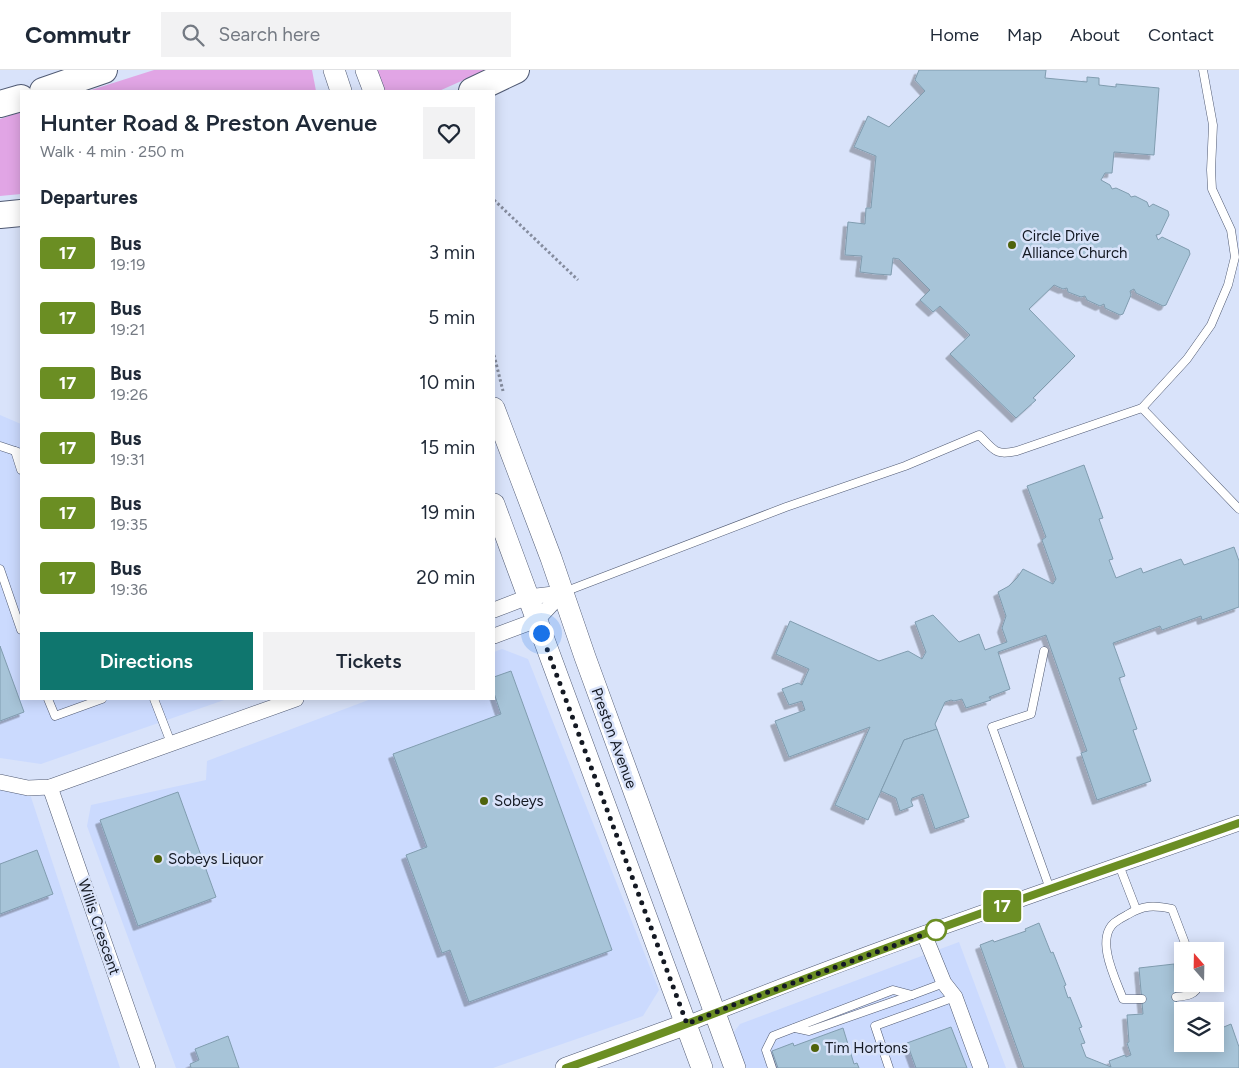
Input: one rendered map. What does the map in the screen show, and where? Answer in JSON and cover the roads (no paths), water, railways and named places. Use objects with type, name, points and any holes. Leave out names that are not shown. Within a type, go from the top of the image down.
[{"type":"highway","points":[[46,90],[104,70]]},
{"type":"highway","points":[[474,90],[516,70]]},
{"type":"highway","points":[[0,104],[20,98]]},
{"type":"highway","points":[[0,214],[20,213]]},
{"type":"main road","points":[[334,70],[341,90]]},
{"type":"main road","points":[[366,70],[374,90]]},
{"type":"main road","name":"Preston Avenue","points":[[495,411],[551,558],[736,1068]]},
{"type":"main road","name":"Preston Avenue","points":[[495,507],[702,1068]]},
{"type":"main road","points":[[566,1068],[687,1024]]},
{"type":"street","points":[[495,610],[528,597],[562,592]]},
{"type":"street","points":[[495,636],[537,620],[562,592]]},
{"type":"street","points":[[0,782],[28,788],[50,786],[293,700]]},
{"type":"street","name":"Willis Crescent","points":[[50,786],[148,1068]]},
{"type":"street","points":[[687,1024],[924,934],[1239,823]]},
{"type":"street","points":[[924,934],[944,983],[955,997],[981,1068]]},
{"type":"lane","points":[[562,592],[776,510],[904,466],[979,435],[999,454],[1003,454],[1017,451],[1142,408],[1187,359],[1212,325],[1228,285],[1235,257],[1231,230],[1212,189],[1213,125],[1203,70]]},
{"type":"lane","points":[[1142,408],[1239,509]]},
{"type":"lane","points":[[0,446],[18,452]]},
{"type":"lane","points":[[0,569],[20,627]]},
{"type":"lane","points":[[1044,651],[1031,714],[992,727],[1050,889]]},
{"type":"lane","points":[[48,700],[55,716],[99,700]]},
{"type":"lane","points":[[154,700],[171,744]]},
{"type":"lane","points":[[1118,865],[1136,909]]},
{"type":"lane","points":[[1142,999],[1124,999],[1107,956],[1106,938],[1113,924],[1136,909],[1156,905],[1172,909],[1185,942]]},
{"type":"lane","points":[[772,1068],[766,1050],[773,1036],[893,990],[912,995],[944,983]]},
{"type":"lane","points":[[1176,997],[1187,996],[1194,992]]},
{"type":"lane","points":[[889,1068],[875,1026],[955,997]]},
{"type":"place","name":"Circle Drive Alliance Church","points":[[1012,245]]},
{"type":"place","name":"Sobeys","points":[[484,801]]},
{"type":"place","name":"Sobeys Liquor","points":[[158,859]]},
{"type":"place","name":"Tim Hortons","points":[[815,1048]]}]
